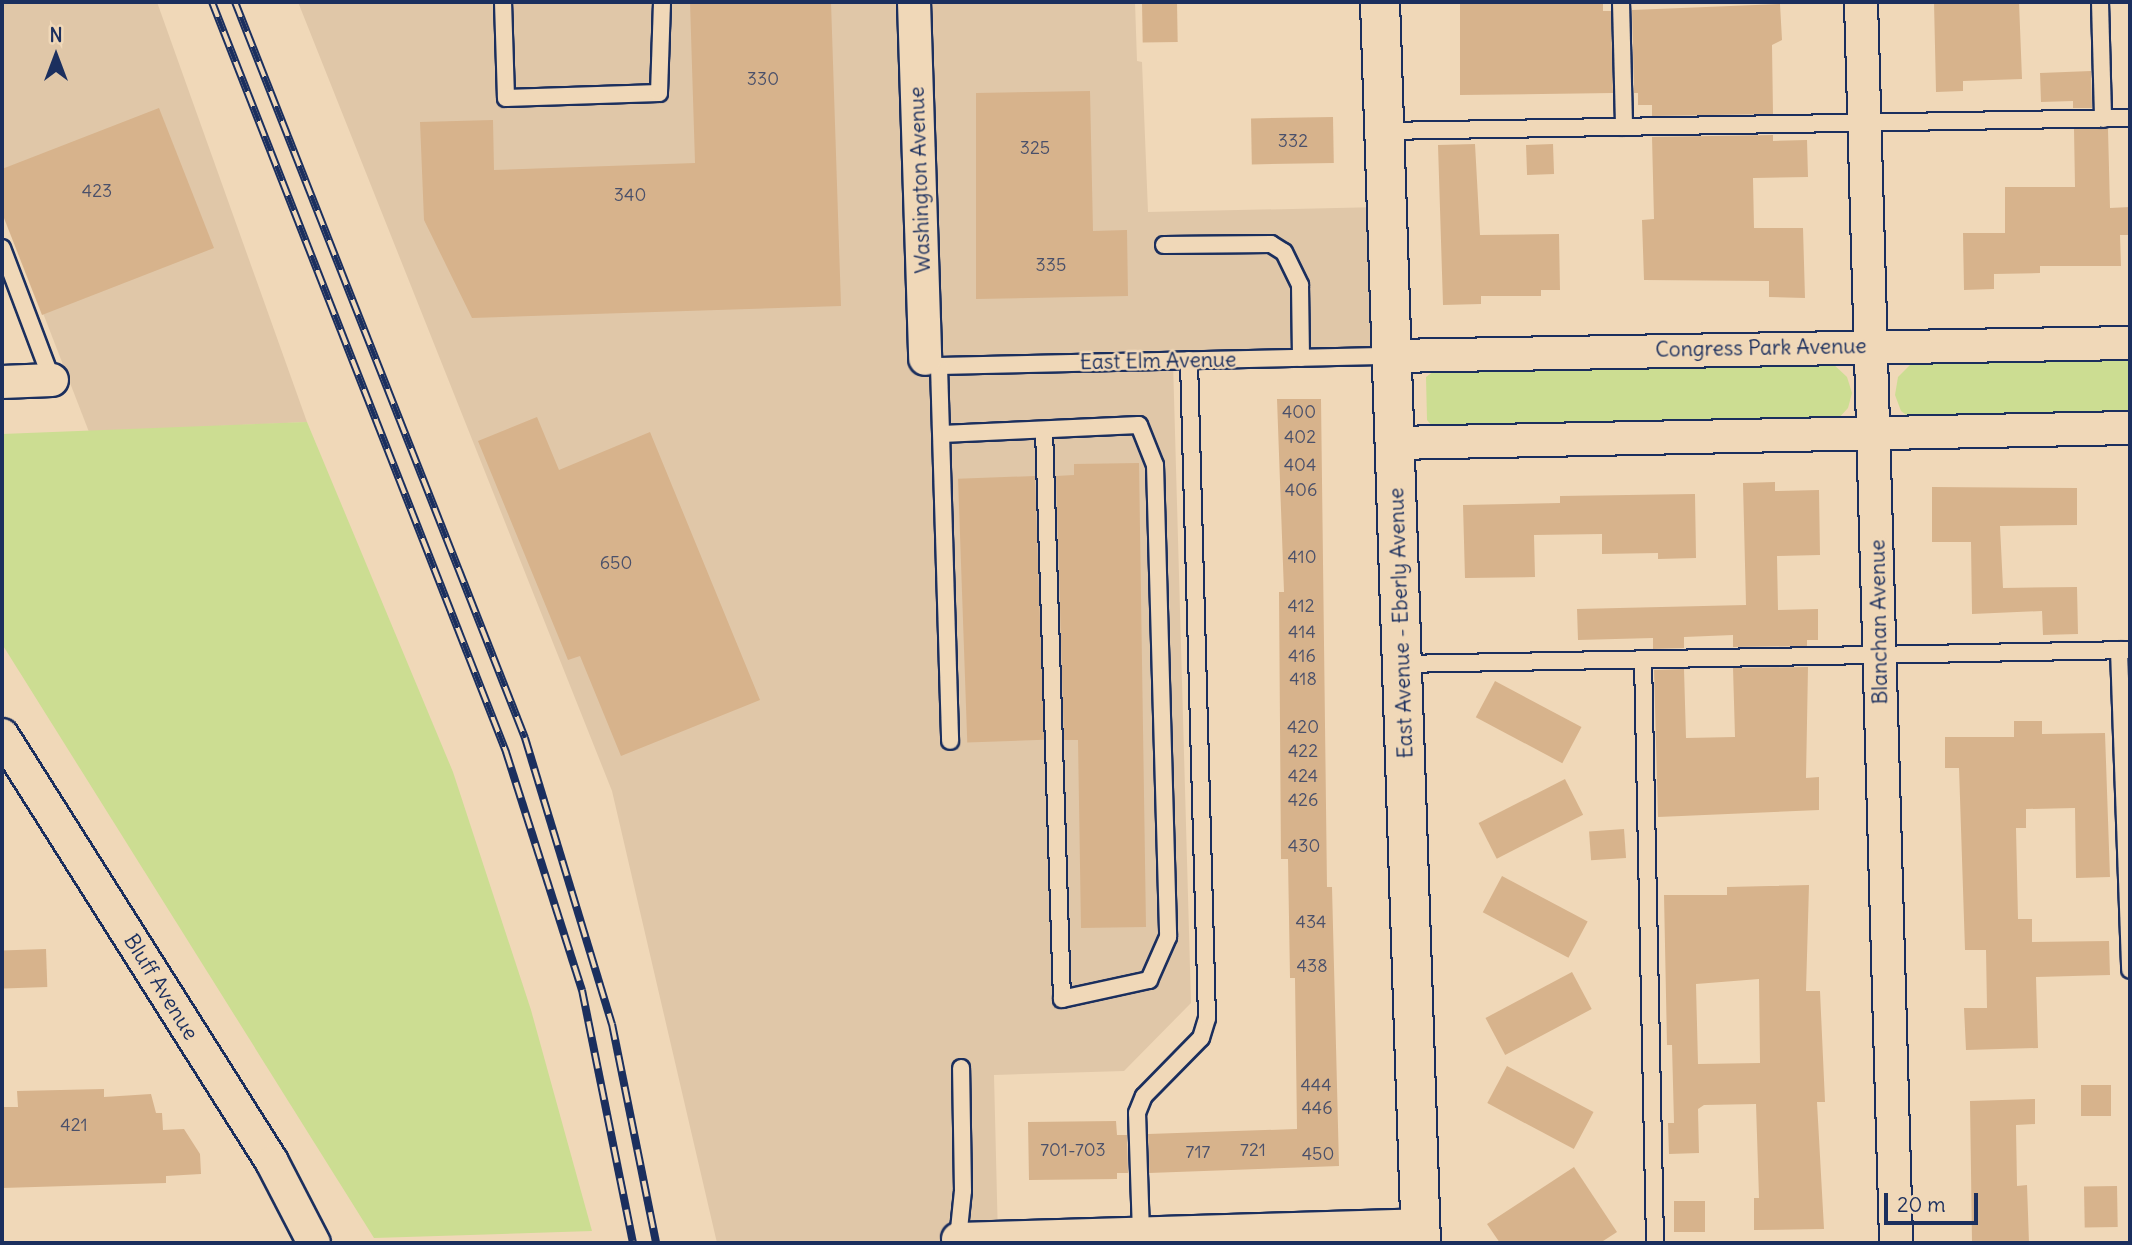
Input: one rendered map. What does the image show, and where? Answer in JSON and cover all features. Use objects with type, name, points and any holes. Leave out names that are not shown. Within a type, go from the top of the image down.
[{"type":"main road","name":"East Avenue - Eberly Avenue","points":[[1380,2],[1421,1234]]},
{"type":"street","name":"Washington Avenue","points":[[914,2],[932,362]]},
{"type":"street","name":"Blanchan Avenue","points":[[1861,2],[1873,346],[1896,1243]]},
{"type":"street","name":"Congress Park Avenue","points":[[1392,356],[2130,343]]},
{"type":"street","points":[[2,382],[52,380]]},
{"type":"street","points":[[1395,443],[2130,428]]},
{"type":"street","name":"Bluff Avenue","points":[[2,735],[272,1162],[314,1243]]},
{"type":"street","points":[[958,1239],[1102,1239],[1141,1233],[1421,1234]]},
{"type":"lane","points":[[503,2],[506,98],[659,93],[663,2]]},
{"type":"lane","points":[[1621,2],[1624,127]]},
{"type":"lane","points":[[2100,2],[2103,119]]},
{"type":"lane","points":[[1384,131],[2130,118]]},
{"type":"lane","points":[[1164,246],[1271,244],[1284,252],[1300,285],[1301,358]]},
{"type":"lane","points":[[2,248],[52,380]]},
{"type":"lane","name":"East Elm Avenue","points":[[932,362],[1392,356]]},
{"type":"lane","points":[[1141,1233],[1137,1113],[1144,1096],[1201,1038],[1207,1018],[1189,360]]},
{"type":"lane","points":[[932,362],[942,434],[950,741]]},
{"type":"lane","points":[[942,434],[1139,425],[1154,466],[1168,937],[1149,979],[1062,999],[1044,430]]},
{"type":"lane","points":[[1402,664],[2124,650],[2130,970]]},
{"type":"lane","points":[[1643,659],[1654,1243]]},
{"type":"lane","points":[[958,1239],[963,1191],[961,1068]]},
{"type":"shaded area","points":[[2,2],[157,2],[307,422],[89,432],[2,207]]},
{"type":"shaded area","points":[[298,2],[1135,2],[1137,61],[1142,62],[1148,212],[1381,207],[1388,355],[1173,361],[1191,1003],[1124,1071],[994,1075],[998,1239],[1418,1227],[1418,1243],[717,1243],[612,791]]},
{"type":"green space","points":[[2130,355],[2130,420],[1914,421],[1901,411],[1895,395],[1898,377],[1914,361]]},
{"type":"green space","points":[[1831,362],[1847,377],[1852,393],[1848,408],[1837,420],[1433,427],[1427,420],[1426,377],[1437,369]]},
{"type":"green space","points":[[307,422],[453,772],[531,1010],[592,1231],[374,1238],[2,644],[2,434]]},
{"type":"building","points":[[690,2],[831,2],[841,306],[472,318],[424,220],[420,122],[493,120],[494,170],[695,163]]},
{"type":"building","points":[[1177,2],[1178,42],[1143,43],[1142,3]]},
{"type":"building","points":[[1460,2],[1603,2],[1603,11],[1611,11],[1613,93],[1460,95]]},
{"type":"building","points":[[1934,2],[2019,2],[2022,79],[1963,81],[1963,91],[1936,92]]},
{"type":"building","points":[[1780,4],[1782,40],[1772,45],[1773,114],[1652,116],[1652,105],[1638,105],[1638,93],[1634,93],[1632,10]]},
{"type":"building","points":[[2091,71],[2092,108],[2073,108],[2073,101],[2041,102],[2040,73]]},
{"type":"building","points":[[1090,91],[1093,231],[1127,230],[1128,296],[976,299],[976,93]]},
{"type":"building","points":[[159,108],[214,248],[42,315],[2,213],[2,169]]},
{"type":"building","points":[[1333,117],[1334,163],[1252,164],[1251,118]]},
{"type":"building","points":[[2074,129],[2108,129],[2110,208],[2130,207],[2130,235],[2120,235],[2121,266],[2040,266],[2040,273],[1994,274],[1994,289],[1964,290],[1963,233],[2005,233],[2005,187],[2075,187]]},
{"type":"building","points":[[1773,135],[1773,141],[1807,140],[1808,177],[1753,178],[1754,228],[1803,228],[1805,298],[1769,297],[1769,281],[1644,280],[1642,220],[1654,219],[1652,137]]},
{"type":"building","points":[[1475,144],[1480,235],[1559,234],[1560,290],[1541,290],[1541,296],[1481,296],[1481,304],[1443,305],[1438,145]]},
{"type":"building","points":[[1553,144],[1554,174],[1527,175],[1526,145]]},
{"type":"building","points":[[1277,399],[1321,399],[1327,887],[1332,887],[1339,1166],[1149,1173],[1148,1134],[1297,1129],[1295,978],[1290,978],[1288,859],[1281,859],[1279,592],[1284,592]]},
{"type":"building","points":[[537,417],[559,470],[650,432],[760,700],[621,756],[580,656],[568,660],[478,441]]},
{"type":"building","points":[[1139,463],[1146,927],[1081,928],[1078,740],[1064,740],[1056,476],[1074,475],[1074,464]]},
{"type":"building","points":[[1035,476],[1044,740],[967,743],[958,479]]},
{"type":"building","points":[[1775,482],[1775,491],[1819,490],[1820,555],[1777,556],[1778,610],[1818,609],[1818,640],[1807,640],[1807,646],[1733,647],[1733,635],[1684,637],[1684,648],[1653,649],[1653,638],[1578,640],[1577,609],[1746,605],[1743,483]]},
{"type":"building","points":[[1932,487],[2077,488],[2077,525],[2000,526],[2003,588],[2077,587],[2078,634],[2043,635],[2042,611],[1972,614],[1971,542],[1932,542]]},
{"type":"building","points":[[1695,494],[1696,558],[1658,559],[1658,553],[1602,554],[1602,534],[1534,535],[1535,577],[1465,578],[1463,505],[1560,503],[1560,496]]},
{"type":"building","points":[[1808,667],[1806,778],[1819,777],[1819,810],[1658,817],[1654,670],[1684,669],[1686,738],[1735,737],[1733,668]]},
{"type":"building","points":[[1495,681],[1582,727],[1562,763],[1476,717]]},
{"type":"building","points":[[2014,721],[2042,721],[2042,734],[2105,733],[2110,877],[2076,878],[2075,808],[2026,809],[2026,828],[2016,828],[2018,919],[2032,919],[2032,942],[2109,941],[2110,975],[2036,977],[2038,1048],[1966,1050],[1964,1008],[1987,1008],[1986,950],[1965,950],[1959,768],[1945,768],[1945,737],[2014,737]]},
{"type":"building","points":[[1565,779],[1583,815],[1497,859],[1479,823]]},
{"type":"building","points":[[1624,829],[1626,858],[1591,860],[1589,831]]},
{"type":"building","points":[[1502,876],[1588,922],[1568,958],[1483,912]]},
{"type":"building","points":[[1809,885],[1806,991],[1820,991],[1825,1102],[1817,1102],[1824,1229],[1754,1230],[1754,1198],[1759,1198],[1756,1104],[1704,1105],[1698,1109],[1699,1153],[1669,1154],[1668,1123],[1674,1123],[1672,1045],[1667,1045],[1664,895],[1727,895],[1727,887]],"holes":[[[1759,979],[1760,1063],[1698,1064],[1696,984]]]},
{"type":"building","points":[[46,949],[47,987],[3,989],[2,951]]},
{"type":"building","points":[[1572,972],[1592,1009],[1505,1055],[1485,1018]]},
{"type":"building","points":[[1507,1066],[1594,1112],[1574,1149],[1487,1103]]},
{"type":"building","points":[[2081,1085],[2111,1085],[2111,1116],[2081,1116]]},
{"type":"building","points":[[104,1089],[104,1097],[151,1094],[156,1113],[162,1113],[163,1130],[184,1129],[200,1154],[201,1174],[166,1176],[166,1183],[2,1188],[2,1107],[18,1107],[17,1091]]},
{"type":"building","points":[[2035,1099],[2035,1124],[2016,1125],[2017,1186],[2027,1185],[2029,1243],[1972,1243],[1970,1101]]},
{"type":"building","points":[[1116,1121],[1117,1135],[1127,1135],[1128,1173],[1117,1173],[1117,1179],[1029,1180],[1028,1122]]},
{"type":"building","points":[[1574,1167],[1617,1232],[1600,1243],[1500,1243],[1487,1224]]},
{"type":"building","points":[[2117,1186],[2118,1227],[2085,1228],[2084,1187]]},
{"type":"building","points":[[1674,1201],[1705,1201],[1705,1232],[1674,1232]]},
{"type":"railway","points":[[212,2],[506,752],[582,990],[633,1243]]},
{"type":"railway","points":[[235,2],[525,738],[612,1024],[656,1243]]}]
